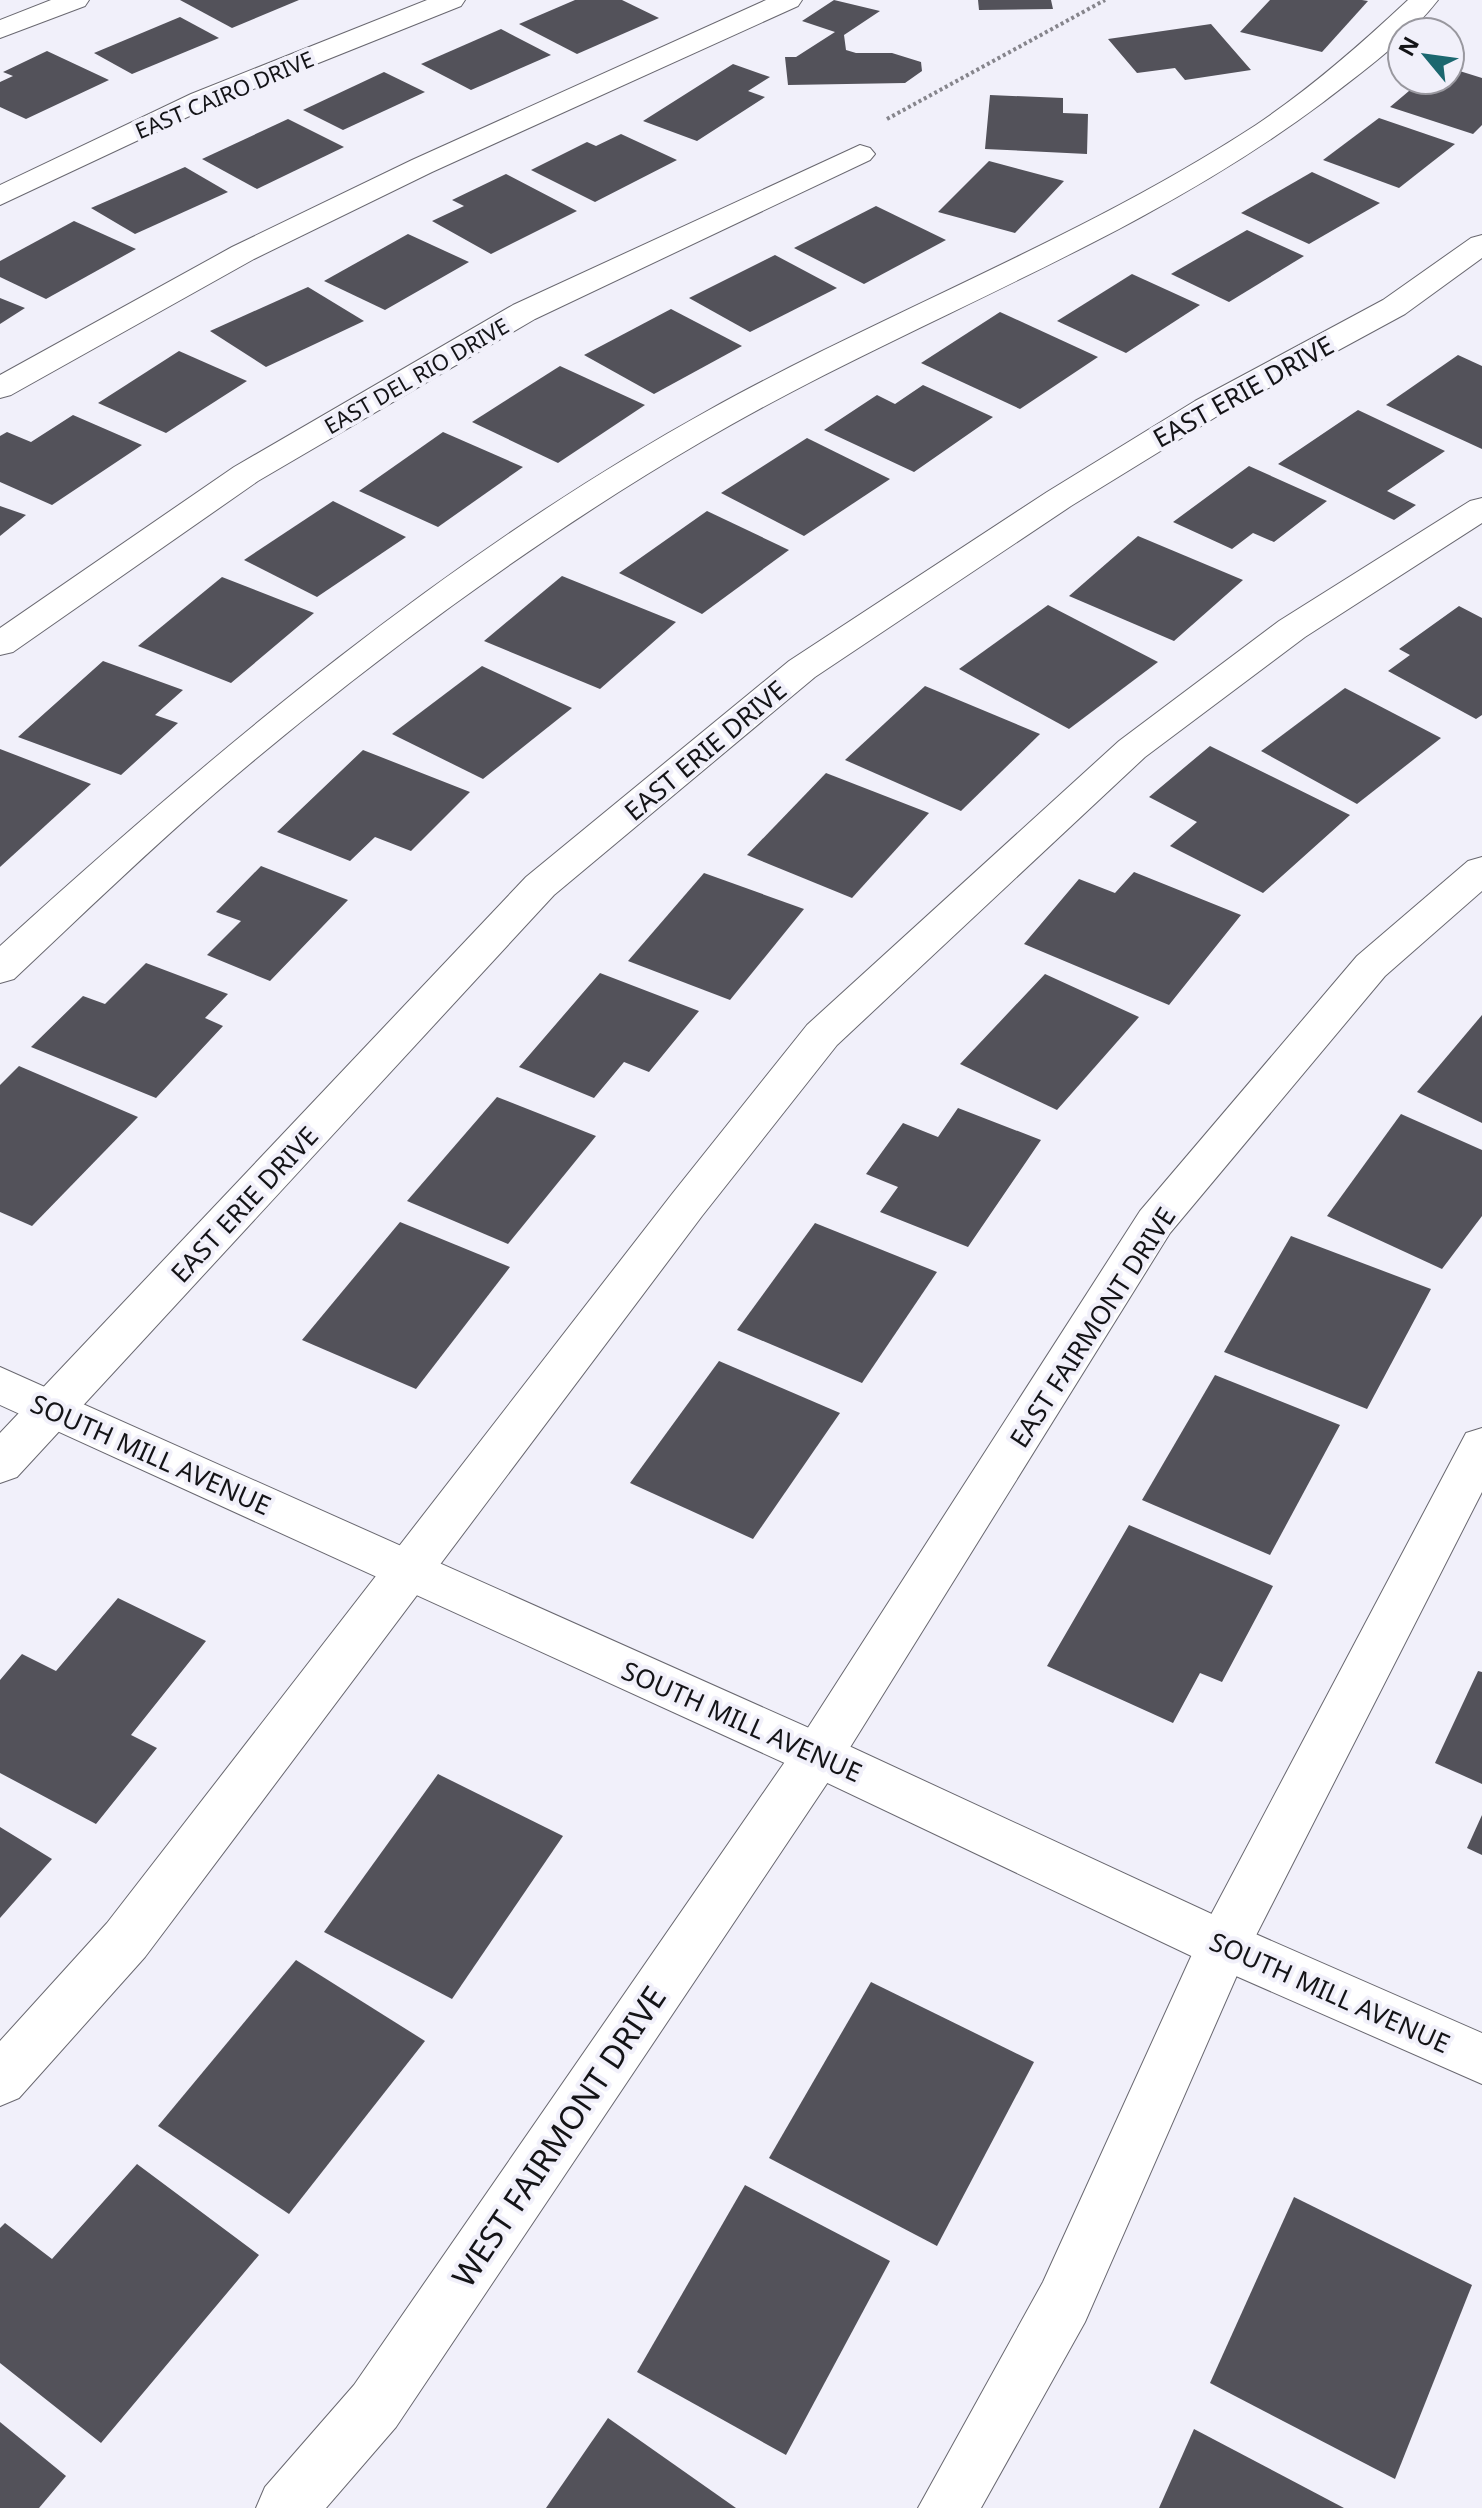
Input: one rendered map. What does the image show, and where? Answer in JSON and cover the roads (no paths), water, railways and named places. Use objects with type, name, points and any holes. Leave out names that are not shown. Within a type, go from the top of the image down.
[{"type":"street","points":[[0,30],[75,0]]},
{"type":"street","name":"EAST CAIRO DRIVE","points":[[0,196],[201,100],[451,0]]},
{"type":"street","points":[[0,388],[243,253],[422,166],[788,0]]},
{"type":"street","points":[[0,969],[174,809],[337,676],[543,527],[723,415],[1083,237],[1256,137],[1354,69],[1424,0]]},
{"type":"street","name":"EAST DEL RIO DRIVE","points":[[0,644],[246,474],[524,312],[860,154]]},
{"type":"street","name":"EAST ERIE DRIVE","points":[[0,1464],[540,886],[802,669],[1059,499],[1207,408],[1394,307],[1482,244]]},
{"type":"street","points":[[0,2080],[126,1940],[687,1205],[822,1035],[1132,749],[1292,629],[1482,508]]},
{"type":"street","name":"EAST FAIRMONT DRIVE","points":[[818,1755],[1155,1222],[1371,966],[1482,870]]},
{"type":"street","name":"SOUTH MILL AVENUE","points":[[0,1385],[818,1755],[1223,1945],[1482,2059]]},
{"type":"street","points":[[948,2508],[1064,2302],[1223,1945],[1482,1446]]},
{"type":"street","name":"WEST FAIRMONT DRIVE","points":[[286,2508],[375,2406],[818,1755]]}]
